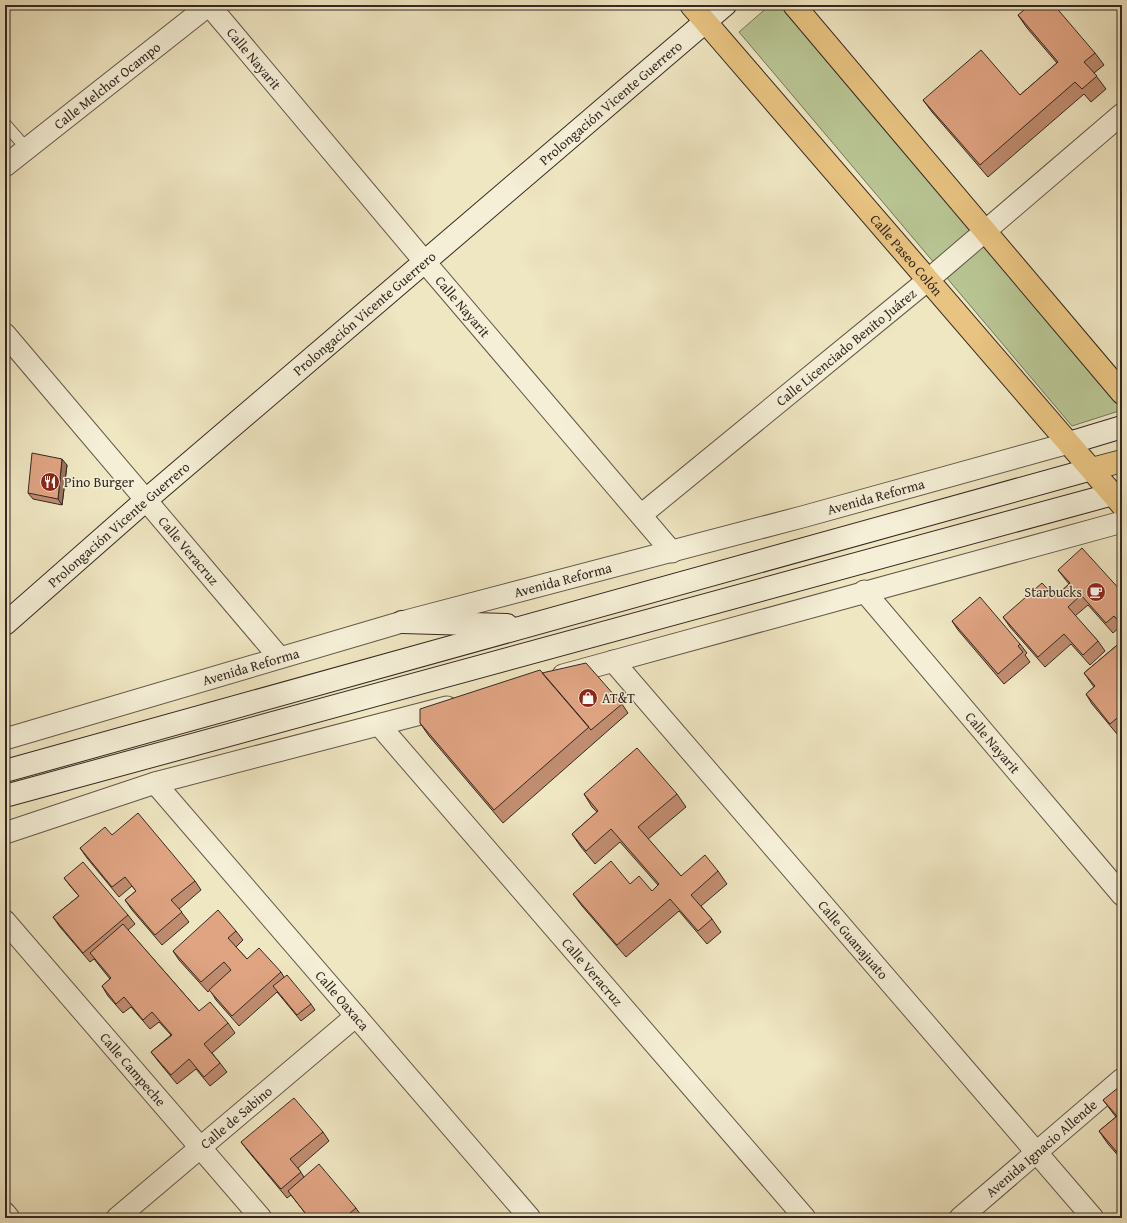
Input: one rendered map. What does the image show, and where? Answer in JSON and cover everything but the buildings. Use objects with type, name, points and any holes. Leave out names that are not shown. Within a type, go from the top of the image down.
[{"type":"main road","name":"Calle Paseo Colón","points":[[691,5],[1069,443],[1119,497]]},
{"type":"main road","name":"Prolongación Vicente Guerrero","points":[[5,624],[146,500],[725,5]]},
{"type":"main road","points":[[794,5],[1122,393]]},
{"type":"main road","name":"Avenida Reforma","points":[[1069,443],[1122,427]]},
{"type":"main road","points":[[5,771],[295,692],[528,625],[1122,460]]},
{"type":"main road","points":[[5,796],[1119,497]]},
{"type":"main road","points":[[402,622],[528,625]]},
{"type":"street","name":"Calle Melchor Ocampo","points":[[5,166],[209,5]]},
{"type":"street","name":"Calle Nayarit","points":[[209,5],[424,261],[672,552]]},
{"type":"street","name":"Calle Licenciado Benito Juárez","points":[[640,515],[928,280],[1122,114]]},
{"type":"street","name":"Calle Veracruz","points":[[5,334],[279,658]]},
{"type":"street","name":"Avenida Reforma","points":[[5,740],[402,622],[672,552],[1069,443]]},
{"type":"street","points":[[546,680],[864,591],[1122,522]]},
{"type":"street","name":"Calle Nayarit","points":[[864,591],[1122,895]]},
{"type":"street","name":"Calle Guanajuato","points":[[613,661],[1093,1218]]},
{"type":"street","points":[[5,833],[155,783],[380,726],[463,703]]},
{"type":"street","name":"Calle Veracruz","points":[[380,726],[806,1218]]},
{"type":"street","name":"Calle Oaxaca","points":[[155,783],[530,1218]]},
{"type":"street","name":"Calle Campeche","points":[[5,921],[262,1218]]},
{"type":"street","name":"Calle de Sabino","points":[[117,1218],[356,1016]]},
{"type":"street","name":"Avenida Ignacio Allende","points":[[960,1218],[1122,1079]]},
{"type":"street","points":[[5,1213],[9,1218]]},
{"type":"lane","points":[[5,124],[27,149]]},
{"type":"green space","points":[[770,5],[780,5],[1122,398],[1122,410],[1072,426],[739,32]]},
{"type":"place","name":"Pino Burger","points":[[50,482]]},
{"type":"place","name":"Starbucks","points":[[1096,592]]},
{"type":"place","name":"AT&T","points":[[588,698]]}]
